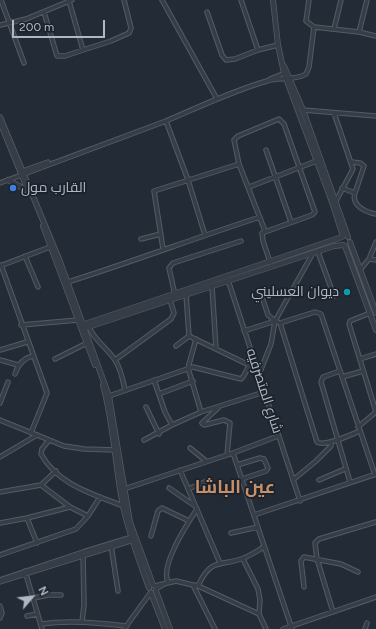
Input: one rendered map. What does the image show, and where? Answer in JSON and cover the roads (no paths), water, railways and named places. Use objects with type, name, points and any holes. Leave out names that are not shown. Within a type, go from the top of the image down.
[{"type":"street","points":[[1,0],[24,63]]},
{"type":"street","points":[[57,0],[58,5]]},
{"type":"street","points":[[44,12],[57,56],[65,56],[111,41],[129,33],[131,28],[124,0]]},
{"type":"street","points":[[162,0],[217,99]]},
{"type":"street","points":[[241,0],[258,50]]},
{"type":"street","points":[[273,0],[278,44],[283,65],[336,201],[344,237],[341,242],[344,245],[376,330]]},
{"type":"street","points":[[309,0],[306,20],[314,27],[359,32],[376,36]]},
{"type":"street","points":[[334,29],[341,0]]},
{"type":"street","points":[[359,32],[367,0]]},
{"type":"street","points":[[0,26],[26,19],[71,1],[83,50]]},
{"type":"street","points":[[207,12],[222,55],[226,60],[234,59],[278,44]]},
{"type":"street","points":[[3,183],[22,173],[166,121],[217,99],[266,81],[287,75],[302,76],[308,71],[314,27]]},
{"type":"street","points":[[287,75],[303,110],[344,237],[350,242],[376,313]]},
{"type":"street","points":[[303,110],[334,114],[376,116]]},
{"type":"street","points":[[334,114],[352,162],[353,169],[336,201]]},
{"type":"street","points":[[0,117],[78,320],[115,360],[122,376],[124,390]]},
{"type":"street","points":[[265,231],[240,164],[235,138],[278,119],[284,124],[301,167],[315,212],[312,215],[265,231],[262,236],[270,262]]},
{"type":"street","points":[[166,121],[188,180],[205,235]]},
{"type":"street","points":[[0,122],[68,282],[109,396],[123,506],[133,539],[165,629]]},
{"type":"street","points":[[266,150],[291,222]]},
{"type":"street","points":[[249,187],[319,160]]},
{"type":"street","points":[[352,162],[360,163],[364,166],[354,199],[359,207],[367,212],[376,214]]},
{"type":"street","points":[[163,249],[154,191],[240,164]]},
{"type":"street","points":[[3,183],[28,191]]},
{"type":"street","points":[[342,188],[355,193]]},
{"type":"street","points":[[68,282],[260,217]]},
{"type":"street","points":[[141,239],[161,234]]},
{"type":"street","points":[[84,327],[344,237]]},
{"type":"street","points":[[175,296],[170,268],[173,264],[241,241]]},
{"type":"street","points":[[84,327],[170,300],[175,296],[212,286],[350,242]]},
{"type":"street","points":[[360,270],[369,260],[376,242]]},
{"type":"street","points":[[31,433],[47,393],[0,265],[50,247]]},
{"type":"street","points":[[315,252],[334,296]]},
{"type":"street","points":[[258,377],[271,344],[275,321],[315,252]]},
{"type":"street","points":[[25,256],[38,287]]},
{"type":"street","points":[[369,260],[376,260]]},
{"type":"street","name":"شارع المتصرفيه","points":[[228,280],[258,377],[300,501]]},
{"type":"street","points":[[212,286],[216,349]]},
{"type":"street","points":[[186,294],[188,336]]},
{"type":"street","points":[[254,515],[300,501],[375,474],[321,314],[315,312],[280,323],[268,315],[262,297]]},
{"type":"street","points":[[115,360],[171,319],[174,313],[170,300]]},
{"type":"street","points":[[280,323],[314,437],[316,442],[320,444],[331,442],[359,429],[376,412],[349,322],[370,313]]},
{"type":"street","points":[[21,325],[78,320]]},
{"type":"street","points":[[244,331],[275,321]]},
{"type":"street","points":[[84,327],[87,343],[106,398],[133,539]]},
{"type":"street","points":[[188,336],[249,365]]},
{"type":"street","points":[[176,346],[188,336]]},
{"type":"street","points":[[196,339],[188,368],[193,380],[201,412]]},
{"type":"street","points":[[0,350],[27,342]]},
{"type":"street","points":[[54,359],[87,343]]},
{"type":"street","points":[[360,359],[376,354]]},
{"type":"street","points":[[15,374],[18,365],[27,358],[33,356]]},
{"type":"street","points":[[0,360],[18,365]]},
{"type":"street","points":[[109,396],[188,368],[198,367],[241,379],[253,361]]},
{"type":"street","points":[[340,370],[323,377],[321,382],[338,439],[345,470],[350,482]]},
{"type":"street","points":[[342,377],[363,371]]},
{"type":"street","points":[[154,380],[172,425]]},
{"type":"street","points":[[159,394],[193,380]]},
{"type":"street","points":[[0,403],[8,382]]},
{"type":"street","points":[[144,440],[159,434],[172,425],[201,412],[264,392]]},
{"type":"street","points":[[146,407],[159,434]]},
{"type":"street","points":[[219,407],[202,423],[204,425],[224,420],[230,423],[227,455]]},
{"type":"street","points":[[0,420],[71,448],[116,450]]},
{"type":"street","points":[[0,457],[37,435]]},
{"type":"street","points":[[124,489],[233,453],[278,436]]},
{"type":"street","points":[[49,440],[42,449],[41,454],[56,471],[82,491],[123,506]]},
{"type":"street","points":[[293,480],[331,446],[331,442]]},
{"type":"street","points":[[190,448],[206,461]]},
{"type":"street","points":[[233,453],[264,547],[282,595],[291,628]]},
{"type":"street","points":[[237,465],[260,458],[264,459],[268,464],[266,471],[242,479]]},
{"type":"street","points":[[180,470],[220,563]]},
{"type":"street","points":[[319,480],[345,470]]},
{"type":"street","points":[[0,492],[41,485],[56,471]]},
{"type":"street","points":[[188,489],[207,481]]},
{"type":"street","points":[[41,485],[70,507],[88,516]]},
{"type":"street","points":[[169,488],[196,508]]},
{"type":"street","points":[[0,555],[76,529],[88,516],[100,497]]},
{"type":"street","points":[[0,523],[70,507]]},
{"type":"street","points":[[151,536],[158,511],[162,508],[189,521]]},
{"type":"street","points":[[167,582],[165,574],[166,569],[196,508]]},
{"type":"street","points":[[27,518],[37,543]]},
{"type":"street","points":[[333,612],[314,544],[319,539],[376,522]]},
{"type":"street","points":[[230,533],[258,527]]},
{"type":"street","points":[[0,581],[83,553],[133,539]]},
{"type":"street","points":[[111,545],[118,591]]},
{"type":"street","points":[[198,586],[206,570],[220,563],[243,559],[264,547]]},
{"type":"street","points":[[82,622],[84,605],[83,553]]},
{"type":"street","points":[[304,587],[301,559],[304,557],[341,564],[358,572]]},
{"type":"street","points":[[243,559],[258,589],[260,600],[259,614],[266,629]]},
{"type":"street","points":[[26,572],[42,629]]},
{"type":"street","points":[[41,624],[56,622],[82,622],[126,627],[152,589],[167,582],[176,581],[198,586],[259,614]]},
{"type":"street","points":[[193,585],[215,629]]},
{"type":"street","points":[[152,589],[170,629]]},
{"type":"street","points":[[34,598],[48,595],[61,595]]},
{"type":"street","points":[[283,629],[291,628],[376,597]]},
{"type":"street","points":[[0,606],[2,613],[0,618]]},
{"type":"street","points":[[27,616],[37,614]]},
{"type":"street","points":[[365,629],[367,623]]},
{"type":"place","name":"القارب مول","points":[[13,188]]},
{"type":"place","name":"ديوان العسليني","points":[[347,292]]},
{"type":"district","name":"عين الباشا","points":[[235,488]]}]
